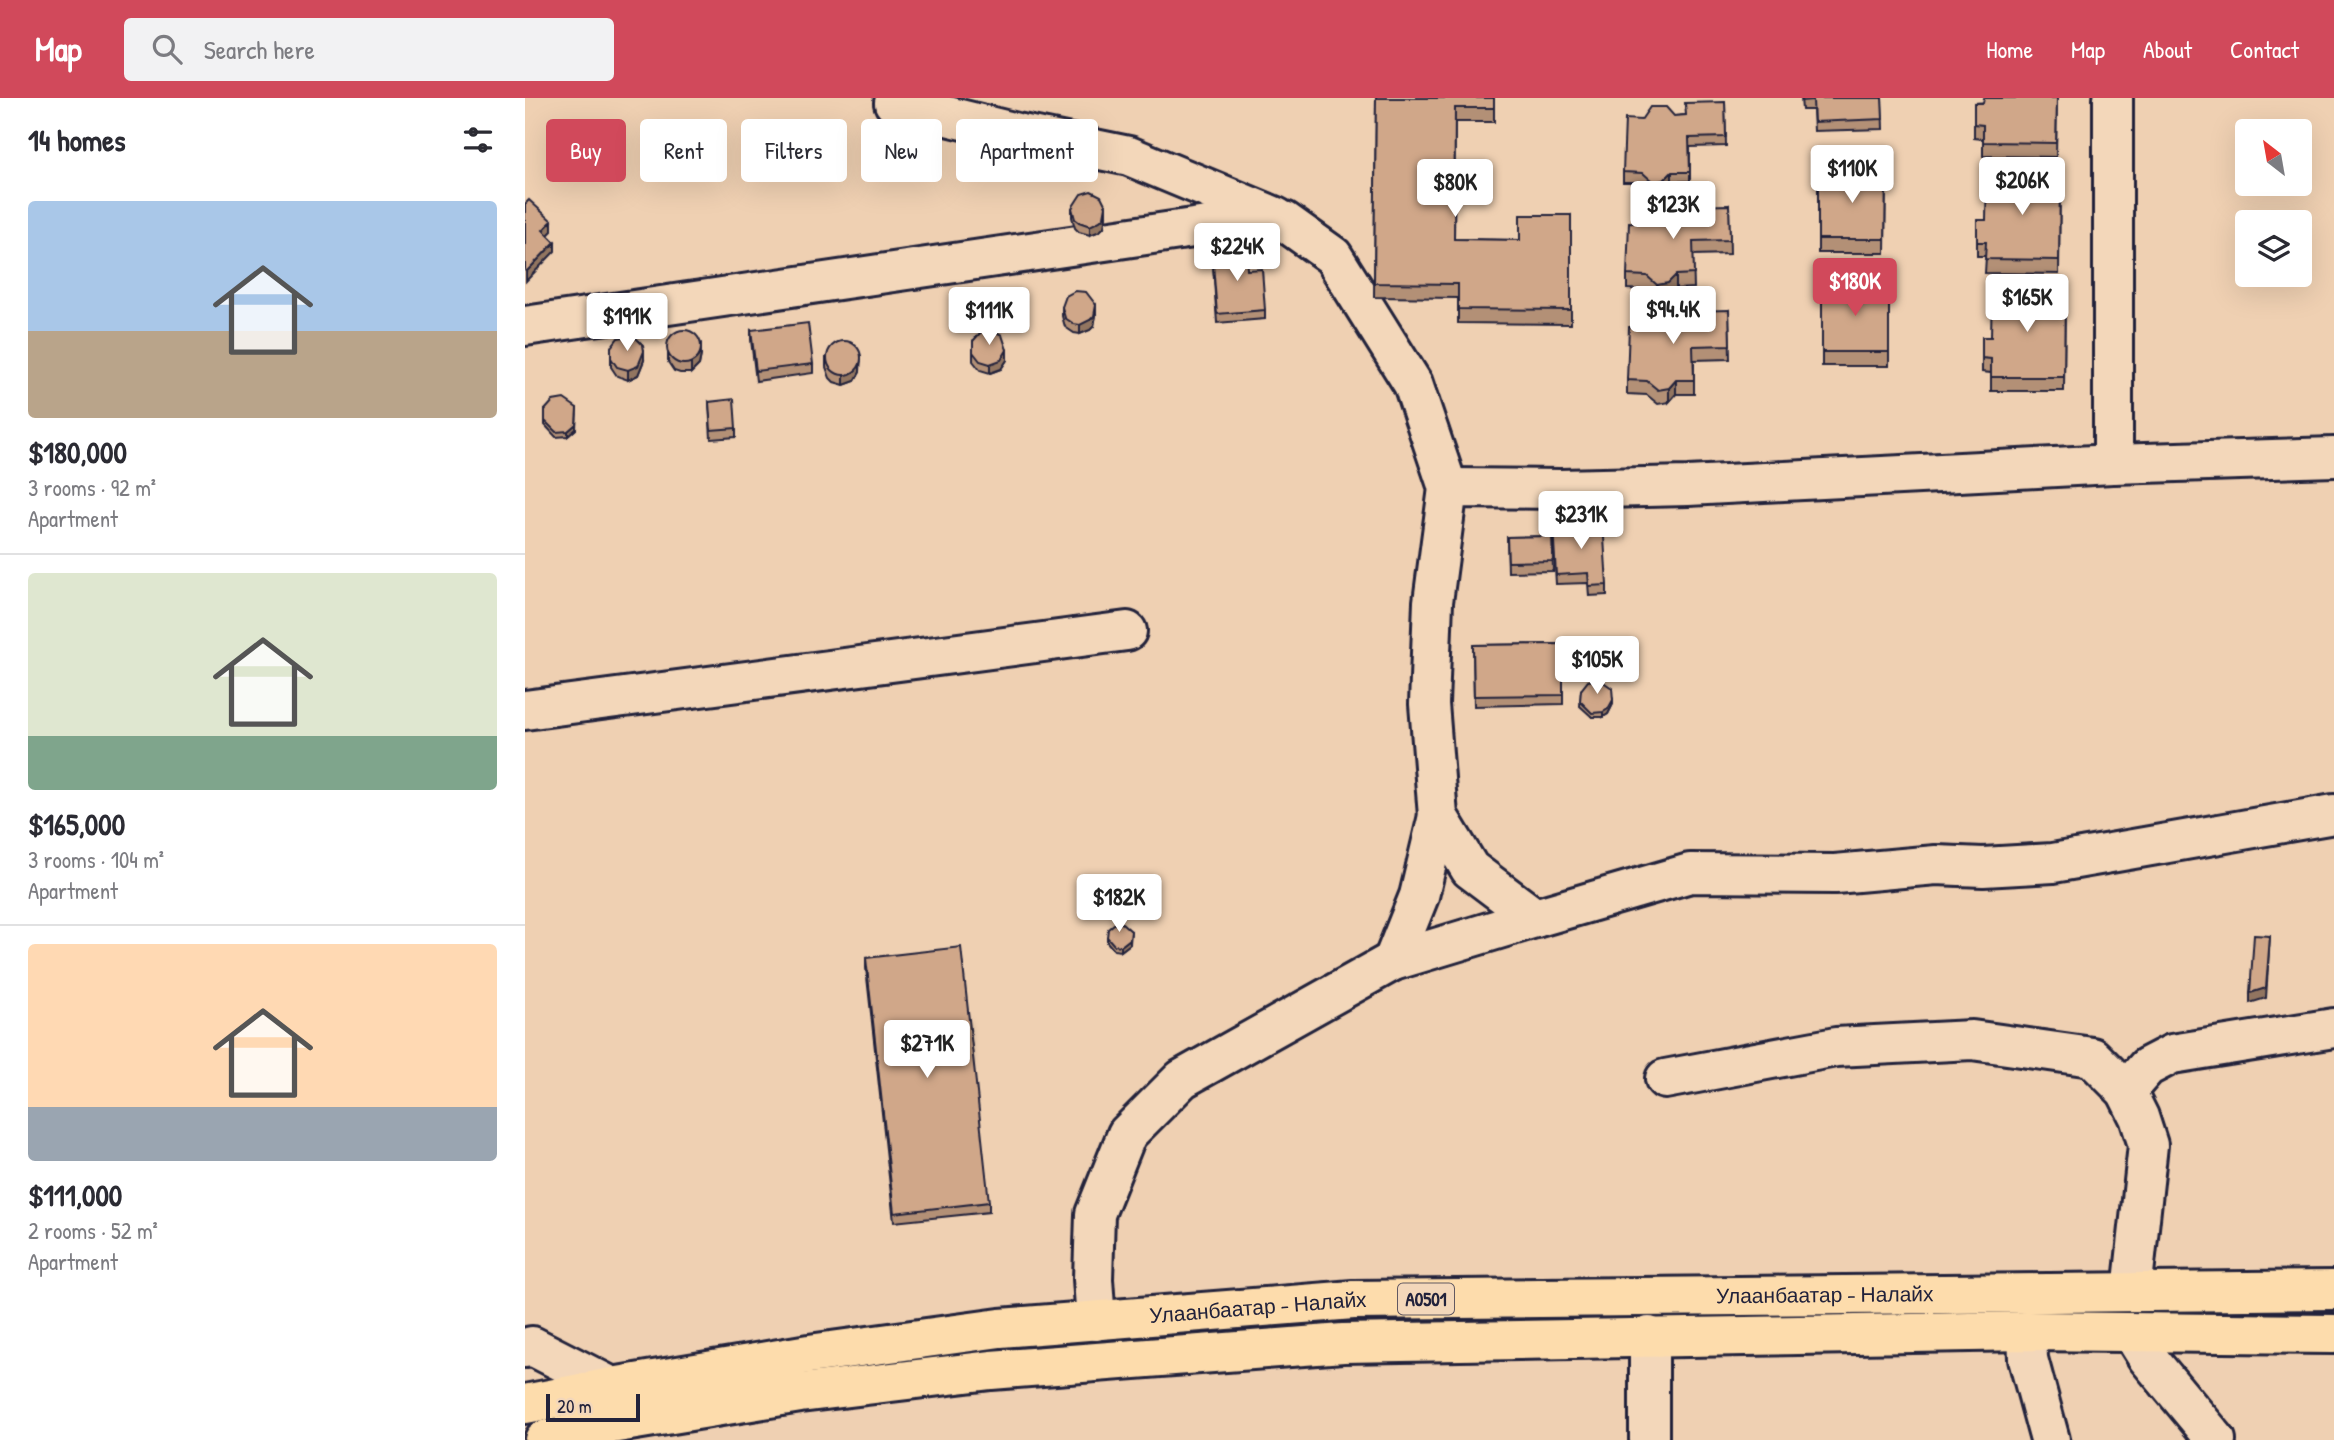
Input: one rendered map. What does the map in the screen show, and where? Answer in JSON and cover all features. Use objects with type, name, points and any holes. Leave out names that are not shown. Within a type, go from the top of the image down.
[{"type":"highway","name":"Улаанбаатар - Налайх","points":[[525,1404],[822,1352],[1000,1328],[1353,1300],[2334,1290]]},
{"type":"highway","name":"Улаанбаатар - Налайх","points":[[544,1440],[611,1424],[793,1394],[991,1370],[1343,1343],[2027,1331],[2334,1334]]},
{"type":"street","points":[[2113,98],[2113,464]]},
{"type":"street","points":[[894,103],[1017,133],[1129,156],[1284,220],[1333,256],[1413,384],[1448,488],[1433,602],[1429,704],[1438,816],[1419,896],[1393,961]]},
{"type":"street","points":[[525,326],[1241,221],[1284,220]]},
{"type":"street","points":[[1448,488],[1688,486],[2113,464],[2334,457]]},
{"type":"street","points":[[525,710],[1127,631]]},
{"type":"street","points":[[1096,1321],[1093,1279],[1095,1214],[1127,1134],[1182,1079],[1393,961],[1690,873],[1835,874],[1936,865],[1983,867],[2053,863],[2334,814]]},
{"type":"street","points":[[1438,816],[1470,869],[1535,918]]},
{"type":"street","points":[[2126,1091],[2147,1067],[2172,1054],[2334,1028]]},
{"type":"street","points":[[1665,1079],[1836,1047],[1972,1040],[2092,1057],[2126,1091],[2139,1117],[2148,1145],[2132,1292]]},
{"type":"street","points":[[2027,1331],[2028,1359],[2050,1440]]},
{"type":"street","points":[[2132,1332],[2147,1357],[2216,1440]]},
{"type":"street","points":[[1649,1336],[1649,1440]]},
{"type":"street","points":[[525,1348],[532,1346],[612,1387]]},
{"type":"building","points":[[1376,98],[1494,98],[1494,108],[1455,108],[1454,239],[1520,240],[1520,215],[1571,215],[1571,310],[1458,309],[1458,284],[1374,283]]},
{"type":"building","points":[[1802,98],[1882,98],[1883,119],[1814,122],[1813,100],[1802,101]]},
{"type":"building","points":[[1984,98],[2057,98],[2056,143],[1983,142],[1983,125],[1974,124],[1974,103],[1983,103]]},
{"type":"building","points":[[1725,102],[1726,137],[1689,138],[1690,172],[1672,172],[1664,180],[1653,182],[1643,173],[1623,172],[1625,119],[1641,120],[1650,107],[1666,107],[1674,116],[1686,115],[1685,103]]},
{"type":"building","points":[[1818,172],[1886,172],[1885,239],[1818,239]]},
{"type":"building","points":[[1987,173],[2060,174],[2059,260],[1985,259],[1986,242],[1977,242],[1977,220],[1986,220]]},
{"type":"building","points":[[1091,191],[1101,196],[1106,206],[1104,217],[1090,226],[1075,219],[1072,208],[1081,194]]},
{"type":"building","points":[[529,200],[552,221],[543,230],[555,242],[526,272],[525,204]]},
{"type":"building","points":[[1729,205],[1730,240],[1693,241],[1694,274],[1676,275],[1668,283],[1657,285],[1647,276],[1627,275],[1629,222],[1645,223],[1654,210],[1669,210],[1678,219],[1690,219],[1689,206]]},
{"type":"building","points":[[1246,248],[1247,270],[1262,269],[1265,310],[1217,314],[1212,251]]},
{"type":"building","points":[[1822,285],[1889,285],[1889,352],[1822,352]]},
{"type":"building","points":[[1992,290],[2065,291],[2064,377],[1991,377],[1991,359],[1982,358],[1982,337],[1991,337]]},
{"type":"building","points":[[1075,291],[1086,292],[1096,305],[1094,316],[1080,325],[1065,318],[1062,307],[1066,296]]},
{"type":"building","points":[[1729,310],[1730,345],[1693,346],[1694,380],[1676,380],[1669,388],[1658,390],[1647,381],[1627,380],[1629,327],[1645,328],[1655,315],[1670,315],[1678,323],[1690,323],[1690,311]]},
{"type":"building","points":[[808,323],[813,364],[756,371],[751,330]]},
{"type":"building","points":[[684,330],[696,335],[701,347],[696,359],[684,364],[672,359],[667,347],[672,335]]},
{"type":"building","points":[[992,330],[1002,335],[1007,350],[1001,360],[990,364],[980,361],[973,352],[973,341],[981,332]]},
{"type":"building","points":[[635,337],[643,345],[644,351],[638,366],[628,370],[617,367],[611,358],[611,347],[618,338]]},
{"type":"building","points":[[844,341],[856,346],[861,358],[856,370],[844,375],[832,370],[827,358],[832,346]]},
{"type":"building","points":[[564,399],[577,408],[576,424],[568,431],[556,432],[545,421],[545,410],[553,401]]},
{"type":"building","points":[[734,399],[736,428],[711,430],[709,402]]},
{"type":"building","points":[[1603,522],[1607,585],[1589,586],[1588,573],[1556,575],[1553,525]]},
{"type":"building","points":[[1552,536],[1553,561],[1508,562],[1507,537]]},
{"type":"building","points":[[1563,644],[1563,695],[1474,696],[1473,645]]},
{"type":"building","points":[[1599,679],[1612,688],[1613,700],[1608,709],[1592,713],[1580,701],[1581,690],[1588,681]]},
{"type":"building","points":[[1122,923],[1131,931],[1130,939],[1121,946],[1114,945],[1107,937],[1108,929],[1114,924]]},
{"type":"building","points":[[2254,935],[2270,936],[2266,988],[2250,993]]},
{"type":"building","points":[[961,947],[989,1202],[894,1213],[866,958]]}]
